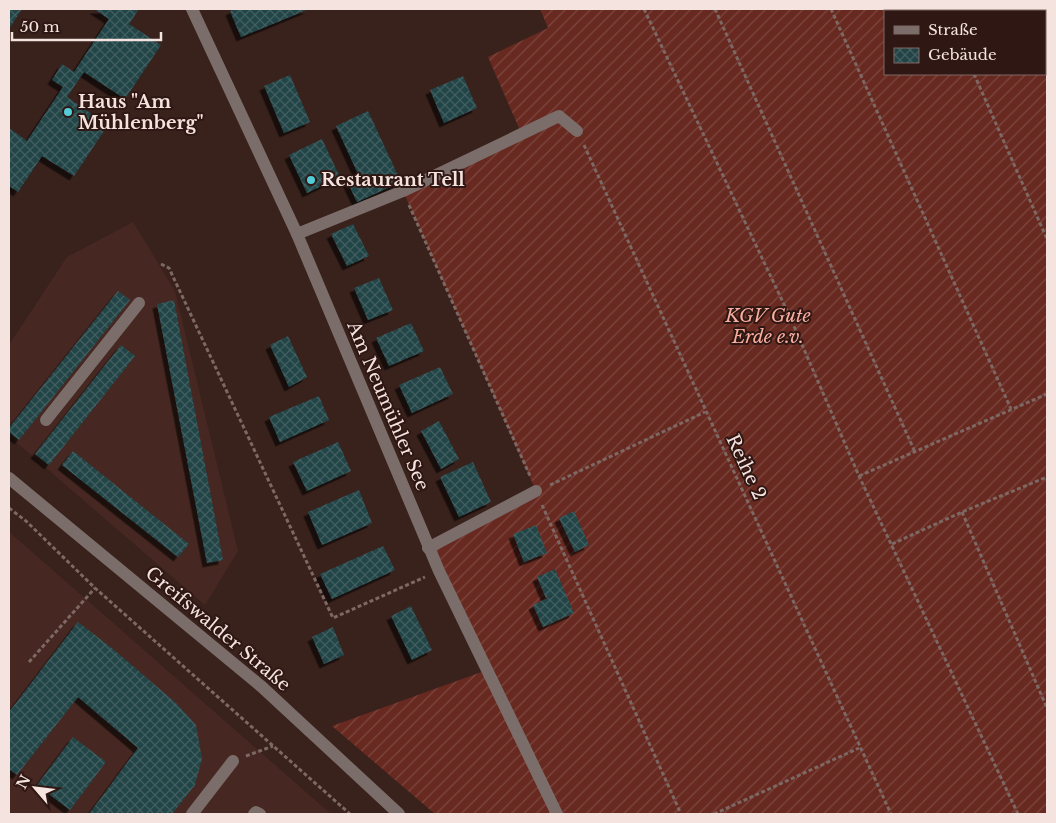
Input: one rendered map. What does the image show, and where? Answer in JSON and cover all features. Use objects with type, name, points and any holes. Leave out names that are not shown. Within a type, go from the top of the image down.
[{"type":"street","name":"Am Neumühler See","points":[[192,9],[297,234],[428,548],[557,814]]},
{"type":"street","points":[[297,234],[403,191],[559,116],[577,131]]},
{"type":"street","points":[[46,420],[139,303]]},
{"type":"street","name":"Greifswalder Straße","points":[[9,478],[262,687],[399,814]]},
{"type":"street","points":[[428,548],[536,491]]},
{"type":"street","points":[[192,814],[233,761]]},
{"type":"street","points":[[254,814],[256,812],[260,814]]},
{"type":"path","points":[[644,9],[790,316],[859,476],[1018,814]]},
{"type":"path","points":[[715,9],[915,452]]},
{"type":"path","points":[[832,9],[1011,409]]},
{"type":"path","points":[[974,75],[1047,239]]},
{"type":"path","name":"Reihe 2","points":[[577,131],[859,748],[891,814]]},
{"type":"path","points":[[161,264],[169,268],[332,618],[439,571]]},
{"type":"path","points":[[859,476],[1047,394]]},
{"type":"path","points":[[536,491],[705,412]]},
{"type":"path","points":[[892,544],[962,512],[1047,477]]},
{"type":"path","points":[[9,508],[26,521],[95,588],[350,814]]},
{"type":"path","points":[[962,512],[1047,708]]},
{"type":"path","points":[[29,662],[95,588]]},
{"type":"path","points":[[233,761],[273,746]]},
{"type":"path","points":[[714,814],[859,748]]},
{"type":"shaded area","points":[[133,222],[175,291],[238,551],[205,605],[9,436],[9,345],[67,257]]},
{"type":"shaded area","points":[[9,531],[14,536],[331,814],[9,814]]},
{"type":"green space","name":"KGV Gute Erde e.v.","points":[[540,9],[1031,9],[1034,10],[884,10],[884,75],[1046,75],[1047,16],[1047,814],[435,814],[332,726],[487,670],[428,548],[536,491],[403,191],[522,135],[488,57],[548,28]]},
{"type":"building","points":[[9,9],[22,9],[9,29]]},
{"type":"building","name":"Haus \"Am Mühlenberg\"","points":[[94,9],[139,9],[129,24],[161,45],[125,99],[84,72],[67,97],[108,125],[74,176],[42,156],[18,192],[9,186],[9,128],[27,141],[63,87],[52,80],[62,64],[74,72],[109,19]]},
{"type":"building","points":[[234,9],[309,9],[241,37],[230,11]]},
{"type":"building","points":[[290,75],[310,122],[284,133],[264,86]]},
{"type":"building","points":[[463,76],[477,108],[444,123],[430,90]]},
{"type":"building","points":[[368,111],[401,182],[357,202],[347,181],[359,176],[336,126]]},
{"type":"building","points":[[322,139],[340,177],[307,193],[289,155]]},
{"type":"building","points":[[353,224],[369,256],[347,266],[331,234]]},
{"type":"building","points":[[379,278],[393,310],[368,320],[354,288]]},
{"type":"building","points":[[118,291],[130,300],[19,440],[9,432],[9,428]]},
{"type":"building","points":[[174,300],[223,560],[207,563],[157,304]]},
{"type":"building","points":[[411,323],[424,351],[389,366],[376,338]]},
{"type":"building","points":[[288,336],[307,377],[289,387],[270,345]]},
{"type":"building","points":[[121,345],[135,356],[49,465],[35,454]]},
{"type":"building","points":[[440,367],[453,394],[412,413],[399,385]]},
{"type":"building","points":[[319,396],[329,420],[280,442],[269,417]]},
{"type":"building","points":[[439,421],[459,459],[441,469],[421,431]]},
{"type":"building","points":[[338,442],[351,471],[307,491],[293,462]]},
{"type":"building","points":[[73,451],[189,544],[178,557],[62,465]]},
{"type":"building","points":[[473,462],[491,502],[459,517],[440,477]]},
{"type":"building","points":[[359,490],[372,523],[322,545],[308,512]]},
{"type":"building","points":[[574,511],[589,545],[575,552],[559,518]]},
{"type":"building","points":[[536,525],[547,553],[524,562],[513,534]]},
{"type":"building","points":[[383,546],[395,570],[332,599],[320,574]]},
{"type":"building","points":[[555,569],[574,613],[543,627],[533,605],[554,595],[546,598],[537,577]]},
{"type":"building","points":[[411,606],[432,650],[412,660],[391,616]]},
{"type":"building","points":[[78,622],[176,703],[196,725],[202,759],[195,785],[172,814],[89,814],[138,748],[78,697],[17,775],[9,769],[9,712]]},
{"type":"building","points":[[333,627],[344,655],[324,664],[312,637]]},
{"type":"building","points":[[73,737],[106,762],[70,810],[37,785]]},
{"type":"place","name":"Haus \"Am Mühlenberg\"","points":[[68,112]]},
{"type":"place","name":"Restaurant Tell","points":[[311,180]]}]
